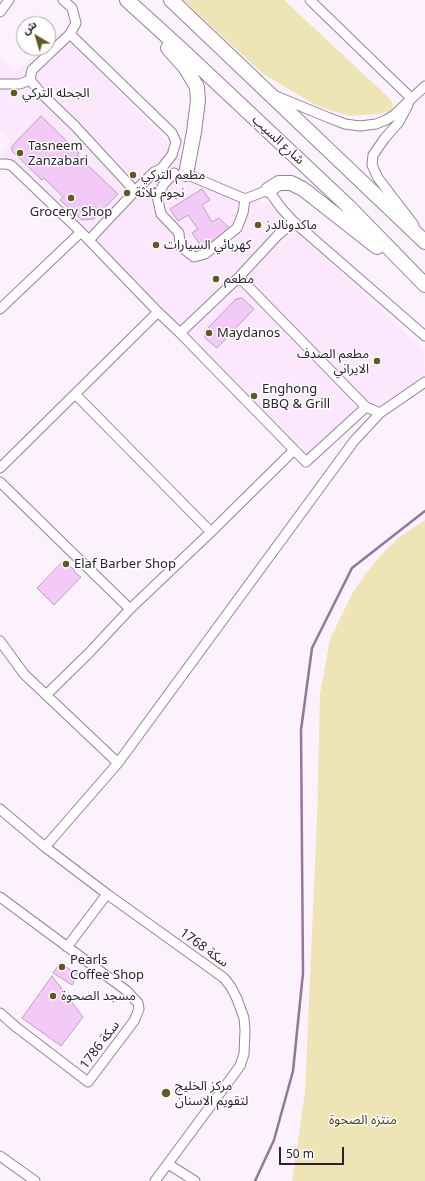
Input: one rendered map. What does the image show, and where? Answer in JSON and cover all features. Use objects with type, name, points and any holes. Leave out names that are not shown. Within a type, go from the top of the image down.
[{"type":"highway","points":[[126,0],[185,67],[197,87],[198,100],[194,132],[180,173]]},
{"type":"highway","name":"شارع السيب","points":[[126,0],[182,50],[348,206],[424,285]]},
{"type":"highway","name":"شارع السيب","points":[[171,0],[423,240]]},
{"type":"highway","points":[[268,190],[279,183],[291,183],[303,189],[424,285]]},
{"type":"street","points":[[0,12],[9,0]]},
{"type":"street","points":[[30,80],[32,70],[70,34],[76,23],[72,8],[63,0]]},
{"type":"street","points":[[310,0],[411,98]]},
{"type":"street","points":[[70,34],[172,133],[176,142],[172,155],[161,169],[154,172],[89,240]]},
{"type":"street","points":[[1,84],[20,84],[30,80]]},
{"type":"street","points":[[30,80],[136,191]]},
{"type":"street","points":[[265,91],[345,124],[360,126],[376,124],[386,120],[394,115],[425,86]]},
{"type":"street","points":[[411,98],[399,122],[372,155],[372,165],[378,178],[411,221],[423,240]]},
{"type":"street","points":[[0,164],[11,165],[81,232],[306,462],[366,407]]},
{"type":"street","points":[[161,169],[180,173],[245,199],[268,190],[294,222],[425,336]]},
{"type":"street","points":[[180,173],[164,184],[158,196],[161,214],[179,233],[180,246],[194,257],[205,254],[237,228],[243,213],[245,199]]},
{"type":"street","points":[[180,333],[239,277],[278,235],[294,222]]},
{"type":"street","points":[[0,310],[81,232]]},
{"type":"street","points":[[239,277],[366,407],[380,413]]},
{"type":"street","points":[[0,468],[158,312]]},
{"type":"street","points":[[45,847],[118,763],[354,441],[380,413],[425,382]]},
{"type":"street","points":[[75,394],[211,532]]},
{"type":"street","points":[[46,695],[89,653],[130,609],[294,450]]},
{"type":"street","points":[[0,482],[130,609]]},
{"type":"street","points":[[0,641],[24,674],[118,763]]},
{"type":"street","name":"سكة 1768","points":[[0,809],[45,847],[106,894],[224,978],[238,998],[244,1018],[245,1043],[244,1054],[240,1066],[155,1181]]},
{"type":"street","points":[[67,948],[106,894]]},
{"type":"street","name":"سكة 1786","points":[[0,897],[127,991],[138,1003],[140,1009],[138,1015],[88,1082],[0,1013]]},
{"type":"street","points":[[0,1156],[35,1181]]},
{"type":"street","points":[[168,1164],[195,1181]]},
{"type":"shaded area","points":[[61,33],[169,143],[229,196],[268,203],[424,351],[425,380],[380,413],[366,407],[306,462],[81,232],[0,155],[10,141],[0,131],[0,57],[15,72],[34,56],[56,56],[56,37]]},
{"type":"green space","points":[[183,0],[284,0],[388,97],[392,102],[393,108],[390,111],[378,114],[350,116],[314,104],[263,74]]},
{"type":"green space","name":"منتزه الصحوة","points":[[425,520],[425,1181],[292,1181],[305,1092],[317,817],[320,694],[330,639],[353,592],[366,573],[399,537]]},
{"type":"building","points":[[41,116],[79,153],[77,155],[118,194],[94,219],[82,220],[60,200],[63,197],[44,178],[42,180],[12,151],[12,146]]},
{"type":"building","points":[[202,189],[210,200],[202,205],[212,222],[219,218],[232,231],[203,249],[192,233],[198,229],[188,215],[178,221],[170,209]]},
{"type":"building","points":[[242,298],[254,309],[217,348],[205,338],[205,331],[236,299]]},
{"type":"building","points":[[64,560],[68,566],[69,565],[75,571],[74,572],[81,577],[54,605],[37,588]]},
{"type":"building","points":[[60,963],[79,975],[72,985],[53,973]]},
{"type":"building","name":"مسجد الصحوة","points":[[52,976],[83,1017],[61,1046],[22,1018]]},
{"type":"waterway","points":[[255,1181],[274,1140],[293,1071],[303,973],[301,730],[312,648],[352,568],[425,511]]},
{"type":"place","name":"الجحله التركي","points":[[14,93]]},
{"type":"place","name":"Tasneem Zanzabari","points":[[20,153]]},
{"type":"place","name":"مطعم التركي","points":[[133,175]]},
{"type":"place","name":"نجوم ثلاثة","points":[[127,193]]},
{"type":"place","name":"Grocery Shop","points":[[71,198]]},
{"type":"place","name":"ماكدونالدز","points":[[258,225]]},
{"type":"place","name":"كهربائي السيارات","points":[[156,245]]},
{"type":"place","name":"مطعم","points":[[216,279]]},
{"type":"place","name":"Maydanos","points":[[209,333]]},
{"type":"place","name":"مطعم الصدف الايراني","points":[[377,361]]},
{"type":"place","name":"Enghong BBQ & Grill","points":[[254,396]]},
{"type":"place","name":"Elaf Barber Shop","points":[[66,564]]},
{"type":"place","name":"Pearls Coffee Shop","points":[[62,967]]},
{"type":"place","name":"مسجد الصحوة","points":[[53,996]]},
{"type":"place","name":"مركز الخليج لتقويم الاسنان","points":[[166,1093]]}]
